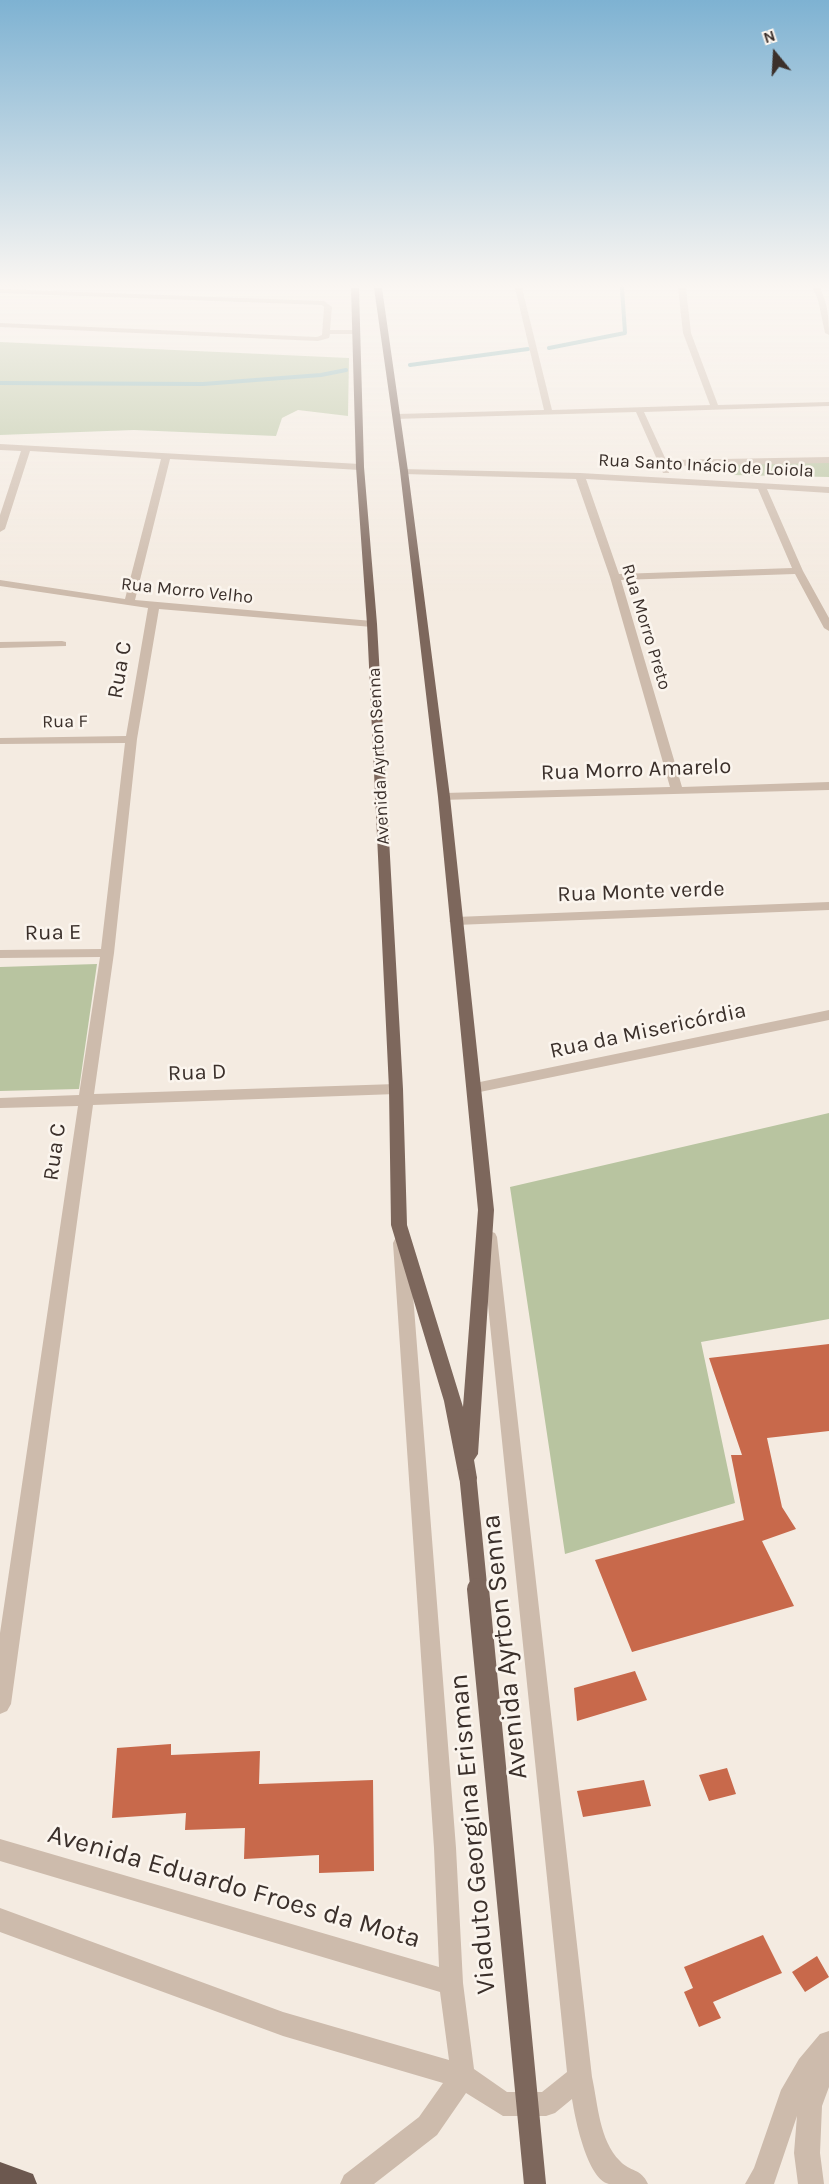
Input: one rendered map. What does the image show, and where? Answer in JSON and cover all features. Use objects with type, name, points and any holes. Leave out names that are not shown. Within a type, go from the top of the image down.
[{"type":"highway","points":[[0,2176],[23,2184]]},
{"type":"main road","name":"Avenida Ayrton Senna","points":[[358,390],[360,467],[372,624],[396,1089],[399,1225],[453,1401],[468,1478]]},
{"type":"main road","name":"Avenida Ayrton Senna","points":[[393,390],[444,797],[486,1210],[468,1478]]},
{"type":"main road","name":"Viaduto Georgina Erisman","points":[[468,1478],[535,2184]]},
{"type":"street","points":[[543,390],[548,411]]},
{"type":"street","points":[[708,390],[714,406]]},
{"type":"street","points":[[397,417],[829,404]]},
{"type":"street","points":[[638,408],[669,480]]},
{"type":"street","points":[[0,447],[360,467]]},
{"type":"street","points":[[0,529],[26,449]]},
{"type":"street","points":[[129,603],[166,457]]},
{"type":"street","points":[[663,463],[829,460]]},
{"type":"street","points":[[705,463],[715,483]]},
{"type":"street","name":"Rua Santo Inácio de Loiola","points":[[404,471],[580,476],[829,490]]},
{"type":"street","name":"Rua Morro Preto","points":[[580,476],[615,577],[677,789]]},
{"type":"street","points":[[760,486],[798,571],[829,628]]},
{"type":"street","points":[[615,577],[798,571]]},
{"type":"street","name":"Rua Morro Velho","points":[[0,583],[154,606],[372,624]]},
{"type":"street","name":"Rua C","points":[[0,1704],[107,953],[131,739],[154,606]]},
{"type":"street","points":[[0,645],[62,644]]},
{"type":"street","name":"Rua F","points":[[0,741],[131,739]]},
{"type":"street","name":"Rua Morro Amarelo","points":[[444,797],[829,786]]},
{"type":"street","name":"Rua Monte verde","points":[[456,921],[829,906]]},
{"type":"street","name":"Rua E","points":[[0,954],[107,953]]},
{"type":"street","name":"Rua da Misericórdia","points":[[475,1088],[829,1015]]},
{"type":"street","name":"Rua D","points":[[0,1103],[396,1089]]},
{"type":"street","name":"Avenida Ayrton Senna","points":[[486,1210],[580,2077],[592,2139],[611,2171],[635,2184]]},
{"type":"street","name":"Avenida Ayrton Senna","points":[[399,1225],[445,1848],[451,1983],[463,2076]]},
{"type":"street","name":"Avenida Eduardo Froes da Mota","points":[[0,1850],[451,1983]]},
{"type":"street","points":[[0,1920],[283,2024],[463,2076],[503,2104],[546,2104],[580,2077]]},
{"type":"street","points":[[758,2184],[764,2176],[790,2099],[808,2068],[829,2043]]},
{"type":"street","points":[[811,2184],[807,2153],[810,2106],[829,2048]]},
{"type":"street","points":[[353,2184],[428,2126],[463,2076]]},
{"type":"green space","points":[[0,390],[348,390],[348,416],[298,410],[282,418],[276,436],[134,430],[0,435]]},
{"type":"green space","points":[[829,461],[829,477],[732,475],[721,465]]},
{"type":"green space","points":[[97,964],[79,1089],[0,1091],[0,967]]},
{"type":"green space","points":[[829,1113],[829,1319],[701,1342],[735,1503],[565,1554],[510,1187]]},
{"type":"building","points":[[829,1344],[829,1431],[767,1438],[782,1507],[796,1529],[762,1541],[794,1606],[632,1652],[595,1560],[744,1520],[731,1455],[742,1455],[709,1358]]},
{"type":"building","points":[[635,1671],[647,1700],[577,1721],[574,1688]]},
{"type":"building","points":[[171,1744],[171,1755],[260,1751],[259,1784],[373,1780],[374,1871],[319,1873],[319,1855],[244,1859],[245,1828],[185,1830],[186,1813],[112,1818],[117,1748]]},
{"type":"building","points":[[727,1768],[736,1794],[709,1801],[699,1775]]},
{"type":"building","points":[[644,1780],[651,1806],[583,1817],[577,1791]]},
{"type":"building","points":[[763,1935],[782,1973],[713,2002],[721,2018],[699,2027],[684,1992],[693,1988],[684,1967]]},
{"type":"building","points":[[817,1956],[829,1977],[805,1992],[792,1972]]}]
